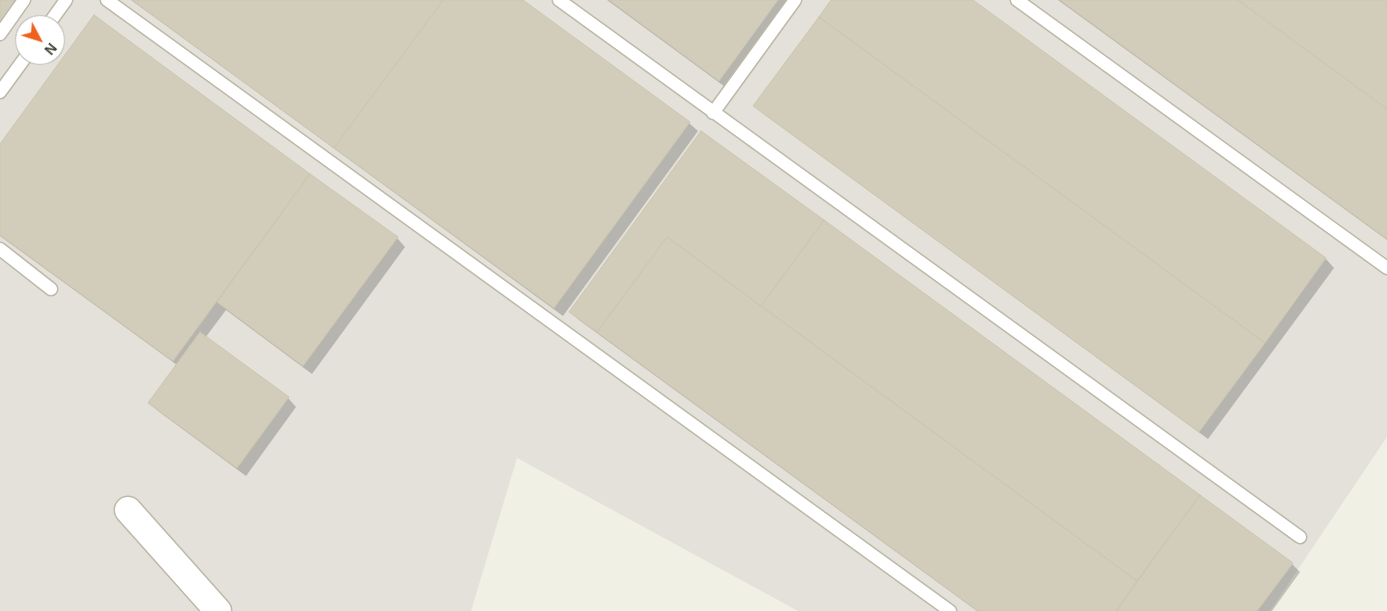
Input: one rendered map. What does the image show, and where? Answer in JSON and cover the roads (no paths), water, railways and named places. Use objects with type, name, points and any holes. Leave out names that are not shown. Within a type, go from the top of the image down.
[{"type":"street","points":[[128,510],[218,611]]},
{"type":"lane","points":[[0,34],[24,0]]},
{"type":"lane","points":[[55,15],[66,0]]},
{"type":"lane","points":[[107,0],[950,611]]},
{"type":"lane","points":[[559,0],[1300,538]]},
{"type":"lane","points":[[714,113],[795,0]]},
{"type":"lane","points":[[1017,0],[1387,268]]},
{"type":"lane","points":[[0,92],[20,65]]},
{"type":"lane","points":[[0,249],[51,289]]}]
